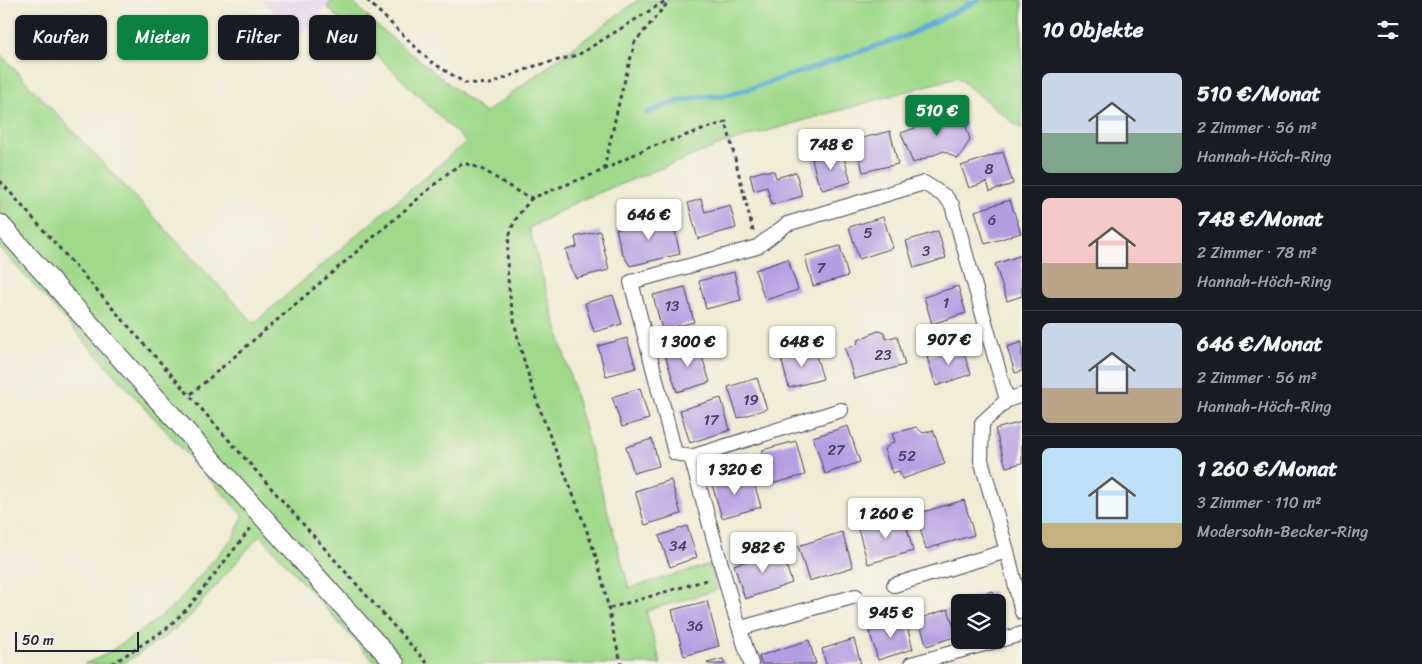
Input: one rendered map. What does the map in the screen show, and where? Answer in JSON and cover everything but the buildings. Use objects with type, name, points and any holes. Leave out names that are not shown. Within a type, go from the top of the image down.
[{"type":"main road","points":[[0,224],[395,664]]},
{"type":"street","points":[[841,410],[691,457],[676,454],[631,282],[758,247],[787,224],[924,184],[946,197],[952,206],[1006,400]]},
{"type":"street","points":[[1022,395],[1006,400],[982,423],[981,460],[1022,612]]},
{"type":"street","points":[[691,457],[734,611],[751,664]]},
{"type":"street","points":[[894,585],[1007,551]]},
{"type":"street","points":[[741,628],[856,596]]},
{"type":"street","points":[[911,664],[1022,634]]},
{"type":"path","points":[[367,0],[430,61],[465,82],[490,84],[535,66],[578,55],[669,0]]},
{"type":"path","points":[[604,170],[635,42],[669,0]]},
{"type":"path","points":[[622,664],[614,640],[610,608],[596,556],[533,396],[521,353],[507,274],[510,233],[517,217],[532,198],[604,170],[645,149],[726,122],[758,247]]},
{"type":"path","points":[[191,394],[462,163],[476,165],[520,194],[532,198]]},
{"type":"path","points":[[0,181],[191,394],[278,497],[428,664]]},
{"type":"path","points":[[112,664],[166,629],[188,608],[212,580],[260,515]]},
{"type":"path","points":[[610,608],[725,575]]},
{"type":"shaded area","points":[[261,0],[333,0],[319,15],[309,15],[309,25],[300,35],[299,15],[278,15]]},
{"type":"green space","points":[[333,0],[351,0],[366,15],[335,15],[327,7]]},
{"type":"green space","points":[[638,0],[1022,0],[1022,130],[957,77],[725,143],[583,199],[529,228],[629,588],[711,564],[717,590],[646,611],[661,664],[376,664],[260,535],[189,617],[165,637],[122,664],[84,664],[103,656],[154,622],[176,604],[234,536],[243,516],[0,248],[0,54],[254,323],[466,142],[376,55],[376,25],[485,113]]},
{"type":"waterway","points":[[647,113],[669,104],[698,97],[722,96],[749,89],[836,60],[908,35],[978,0]]}]
